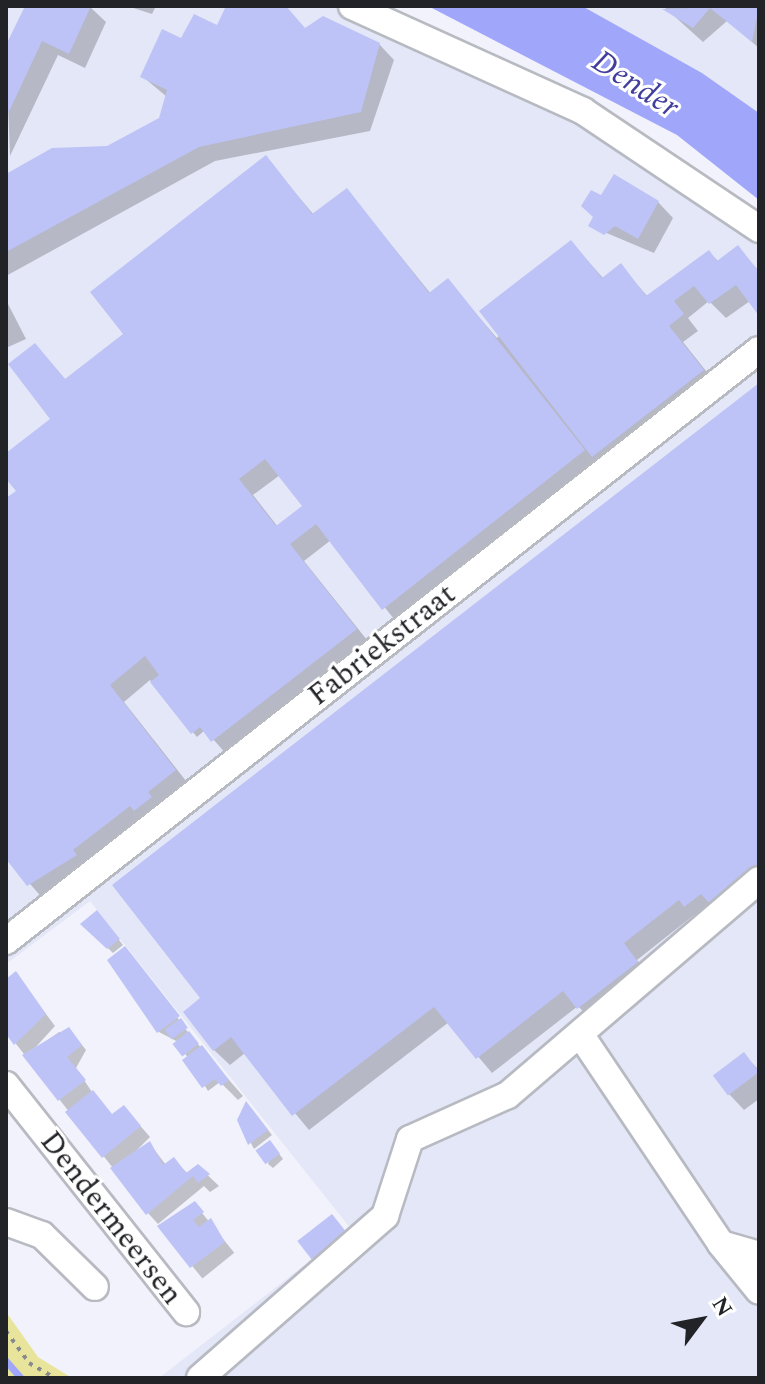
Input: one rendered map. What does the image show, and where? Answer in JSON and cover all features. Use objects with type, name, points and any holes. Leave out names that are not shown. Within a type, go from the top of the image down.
[{"type":"street","points":[[368,9],[583,111],[759,229]]},
{"type":"street","name":"Fabriekstraat","points":[[6,941],[759,350]]},
{"type":"street","points":[[200,1378],[385,1216],[410,1139],[508,1095],[759,880]]},
{"type":"street","points":[[580,1034],[721,1244],[759,1291]]},
{"type":"street","name":"Dendermeersen","points":[[6,1085],[186,1312]]},
{"type":"street","points":[[6,1222],[42,1235],[95,1287]]},
{"type":"street","points":[[721,1244],[759,1255]]},
{"type":"path","points":[[6,1331],[29,1363],[55,1378]]},
{"type":"shaded area","points":[[6,6],[332,6],[573,116],[759,243],[759,1378],[159,1378],[351,1229],[90,901],[6,964]]},
{"type":"shaded area","points":[[582,6],[759,6],[759,113],[702,73]]},
{"type":"shaded area","points":[[6,1312],[38,1357],[72,1378],[6,1378]]},
{"type":"water","name":"Dender","points":[[428,6],[582,6],[702,73],[759,113],[759,200],[677,135]]},
{"type":"building","points":[[25,6],[91,6],[69,54],[42,41],[6,118],[6,45]]},
{"type":"building","points":[[226,6],[286,6],[305,28],[323,16],[380,43],[361,112],[199,147],[6,252],[6,174],[52,148],[107,146],[159,118],[167,90],[140,77],[162,29],[181,38],[194,14],[217,25]]},
{"type":"building","points":[[759,6],[752,42],[710,8],[693,28],[662,9]]},
{"type":"building","points":[[266,155],[312,214],[347,188],[429,293],[448,278],[585,450],[382,610],[316,524],[290,544],[357,629],[211,742],[200,727],[191,734],[150,682],[159,675],[145,656],[110,685],[176,770],[148,792],[152,797],[134,811],[130,806],[73,850],[77,855],[27,886],[6,859],[6,498],[16,491],[6,479],[6,453],[50,419],[8,364],[35,343],[65,379],[123,334],[90,292]],"holes":[[[265,459],[302,506],[276,526],[239,479]]]},
{"type":"building","points":[[614,174],[659,201],[638,239],[615,226],[604,235],[588,226],[593,217],[581,206],[591,190],[601,195]]},
{"type":"building","points":[[571,240],[602,278],[621,263],[646,296],[709,250],[717,261],[738,245],[759,272],[759,316],[736,285],[709,304],[694,286],[674,301],[684,314],[669,326],[704,370],[592,457],[479,311]]},
{"type":"building","points":[[759,383],[759,868],[711,905],[701,894],[684,907],[679,900],[624,943],[638,962],[577,1009],[563,991],[476,1059],[434,1007],[292,1116],[231,1037],[213,1051],[183,1012],[200,998],[112,885]]},
{"type":"building","points":[[97,910],[120,939],[107,949],[80,924]]},
{"type":"building","points":[[125,946],[180,1016],[157,1033],[107,960]]},
{"type":"building","points":[[16,971],[46,1014],[14,1045],[6,1034],[6,979]]},
{"type":"building","points":[[181,1018],[188,1028],[171,1039],[165,1029]]},
{"type":"building","points":[[69,1027],[82,1045],[67,1057],[86,1080],[58,1101],[22,1055]]},
{"type":"building","points":[[189,1031],[199,1044],[182,1057],[172,1044]]},
{"type":"building","points":[[202,1045],[229,1080],[221,1086],[215,1079],[202,1088],[182,1060]]},
{"type":"building","points":[[744,1052],[759,1072],[728,1095],[713,1075]]},
{"type":"building","points":[[93,1090],[112,1114],[124,1105],[141,1126],[102,1158],[65,1112]]},
{"type":"building","points":[[246,1101],[268,1130],[248,1145],[237,1120]]},
{"type":"building","points":[[270,1140],[280,1154],[265,1164],[255,1151]]},
{"type":"building","points":[[150,1141],[163,1165],[174,1157],[186,1173],[198,1164],[210,1174],[198,1183],[193,1176],[146,1215],[110,1168]]},
{"type":"building","points":[[195,1201],[204,1212],[193,1220],[199,1227],[211,1218],[225,1242],[190,1268],[157,1226]]},
{"type":"building","points":[[332,1214],[346,1232],[311,1259],[297,1241]]},
{"type":"waterway","points":[[6,1361],[21,1378]]}]
